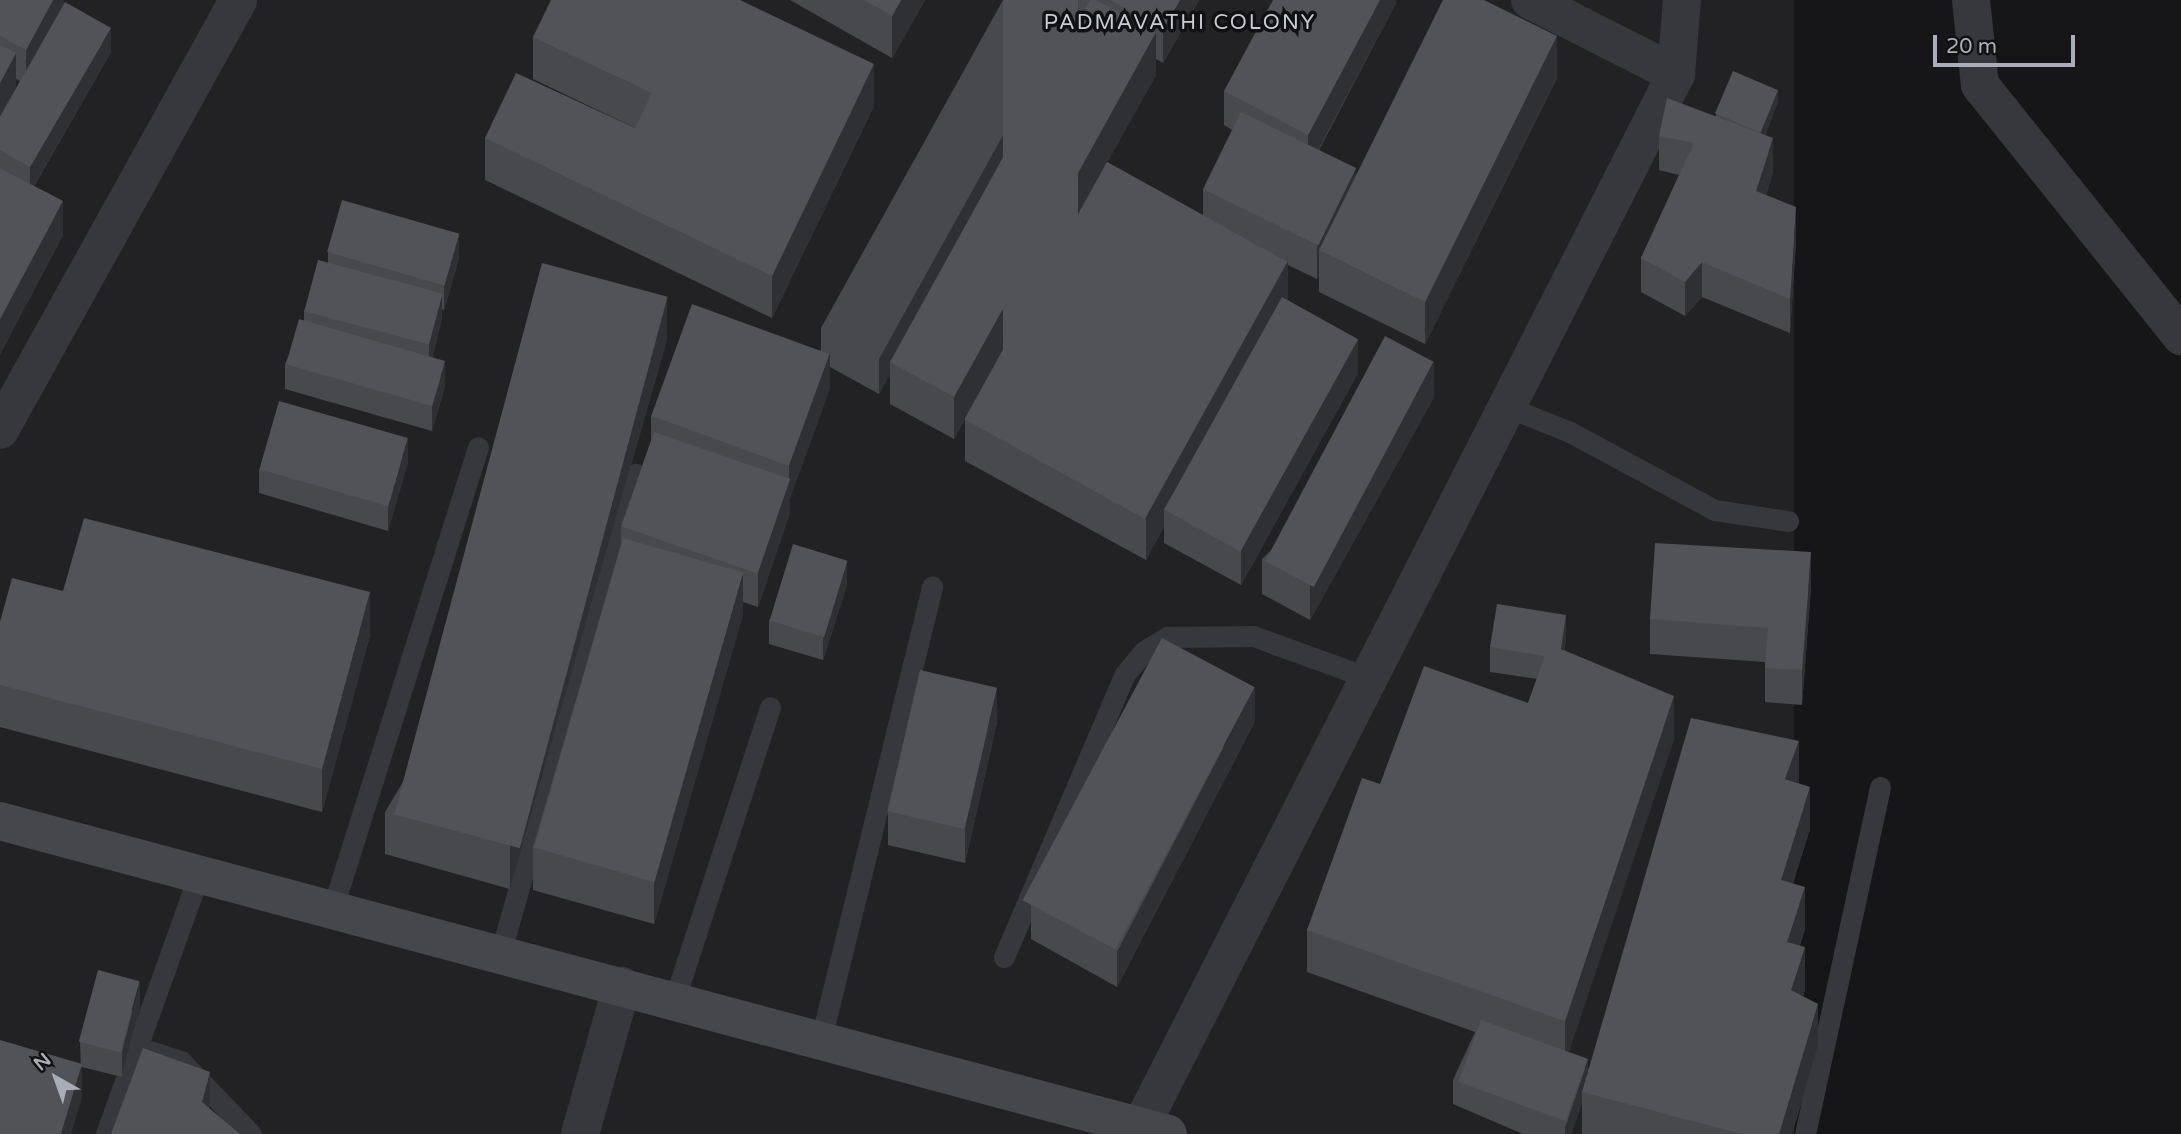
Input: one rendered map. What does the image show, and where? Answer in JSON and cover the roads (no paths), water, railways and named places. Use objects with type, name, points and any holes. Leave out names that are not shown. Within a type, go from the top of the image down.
[{"type":"street","points":[[0,430],[237,0]]},
{"type":"street","points":[[1530,0],[1676,74]]},
{"type":"street","points":[[0,821],[501,951],[674,1001],[1155,1130],[1370,678],[1676,74],[1682,0]]},
{"type":"street","points":[[1971,0],[1980,85],[2181,336]]},
{"type":"street","points":[[580,1134],[622,986]]},
{"type":"lane","points":[[1507,407],[1568,431],[1715,510],[1788,521]]},
{"type":"lane","points":[[333,907],[478,447]]},
{"type":"lane","points":[[501,951],[636,474]]},
{"type":"lane","points":[[821,1039],[932,586]]},
{"type":"lane","points":[[1004,957],[1119,687],[1143,652],[1167,637],[1252,636],[1370,678]]},
{"type":"lane","points":[[674,1001],[770,707]]},
{"type":"lane","points":[[1805,1134],[1880,787]]},
{"type":"lane","points":[[106,1134],[199,874]]},
{"type":"lane","points":[[138,1048],[181,1061],[251,1134]]},
{"type":"district","name":"PADMAVATHI COLONY","points":[[1180,23]]}]
